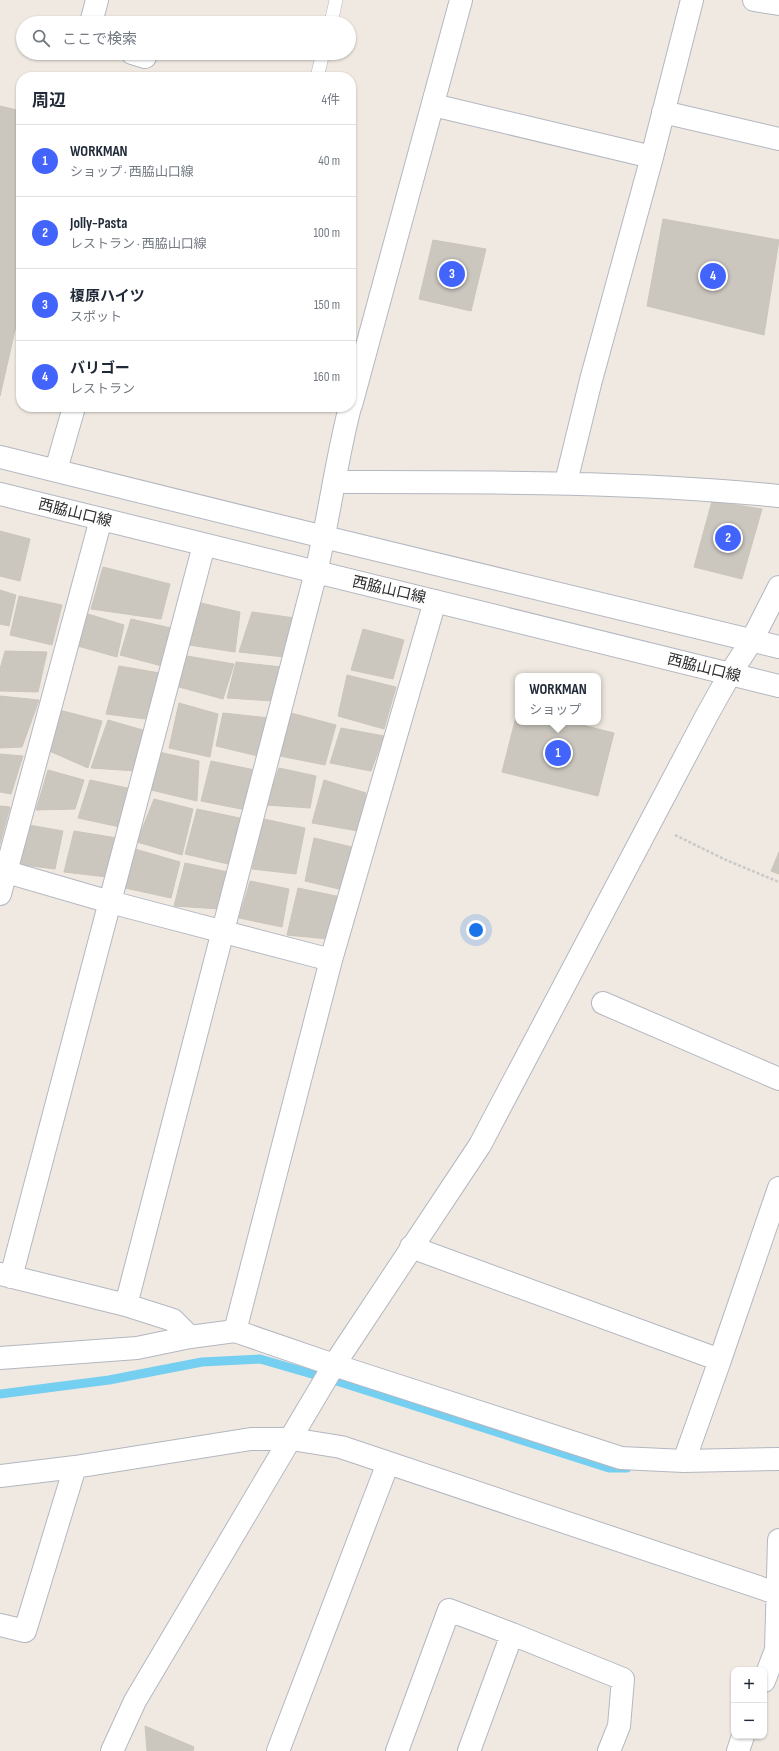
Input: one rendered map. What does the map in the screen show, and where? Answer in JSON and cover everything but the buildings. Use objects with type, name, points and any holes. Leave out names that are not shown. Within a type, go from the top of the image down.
[{"type":"street","points":[[93,16],[97,0]]},
{"type":"street","points":[[356,388],[461,0]]},
{"type":"street","points":[[566,482],[593,372],[652,157],[692,0]]},
{"type":"street","points":[[754,0],[779,4]]},
{"type":"street","points":[[433,105],[652,157]]},
{"type":"street","points":[[663,112],[779,139]]},
{"type":"street","points":[[56,470],[73,412]]},
{"type":"street","points":[[126,1305],[224,932],[316,572],[344,430],[349,412]]},
{"type":"street","points":[[0,457],[779,647]]},
{"type":"street","points":[[334,482],[566,482],[726,491],[779,496]]},
{"type":"street","name":"西脇山口線","points":[[0,494],[779,686]]},
{"type":"street","points":[[0,894],[3,871],[101,519]]},
{"type":"street","points":[[190,1337],[173,1320],[126,1305],[5,1275],[110,902],[204,545]]},
{"type":"street","points":[[112,1751],[135,1701],[334,1365],[480,1144],[730,674],[752,640],[779,587]]},
{"type":"street","points":[[235,1331],[331,960],[435,601]]},
{"type":"street","points":[[3,871],[110,902],[331,960]]},
{"type":"street","points":[[603,1003],[779,1079]]},
{"type":"street","points":[[684,1461],[779,1188]]},
{"type":"street","points":[[411,1247],[720,1360]]},
{"type":"street","points":[[0,1358],[137,1348],[190,1337],[235,1331],[334,1365],[621,1458],[684,1461],[779,1459]]},
{"type":"street","points":[[0,1476],[75,1467],[250,1439],[291,1439],[341,1447],[778,1594]]},
{"type":"street","points":[[278,1751],[388,1463]]},
{"type":"street","points":[[0,1625],[25,1631],[75,1467]]},
{"type":"street","points":[[767,1673],[776,1650],[779,1540]]},
{"type":"street","points":[[397,1751],[449,1610],[623,1679],[619,1726],[609,1751]]},
{"type":"street","points":[[469,1751],[512,1634]]},
{"type":"street","points":[[738,1751],[743,1739]]},
{"type":"lane","points":[[332,16],[336,0]]},
{"type":"lane","points":[[318,72],[321,60]]},
{"type":"path","points":[[651,823],[726,860],[779,882]]},
{"type":"waterway","points":[[0,1394],[109,1380],[202,1362],[260,1359],[343,1383],[609,1468],[627,1468]]},
{"type":"place","name":"榎原ハイツ","points":[[452,274]]},
{"type":"place","name":"バリゴー","points":[[713,276]]},
{"type":"place","name":"Jolly-Pasta","points":[[728,538]]},
{"type":"place","name":"WORKMAN","points":[[558,753]]}]
